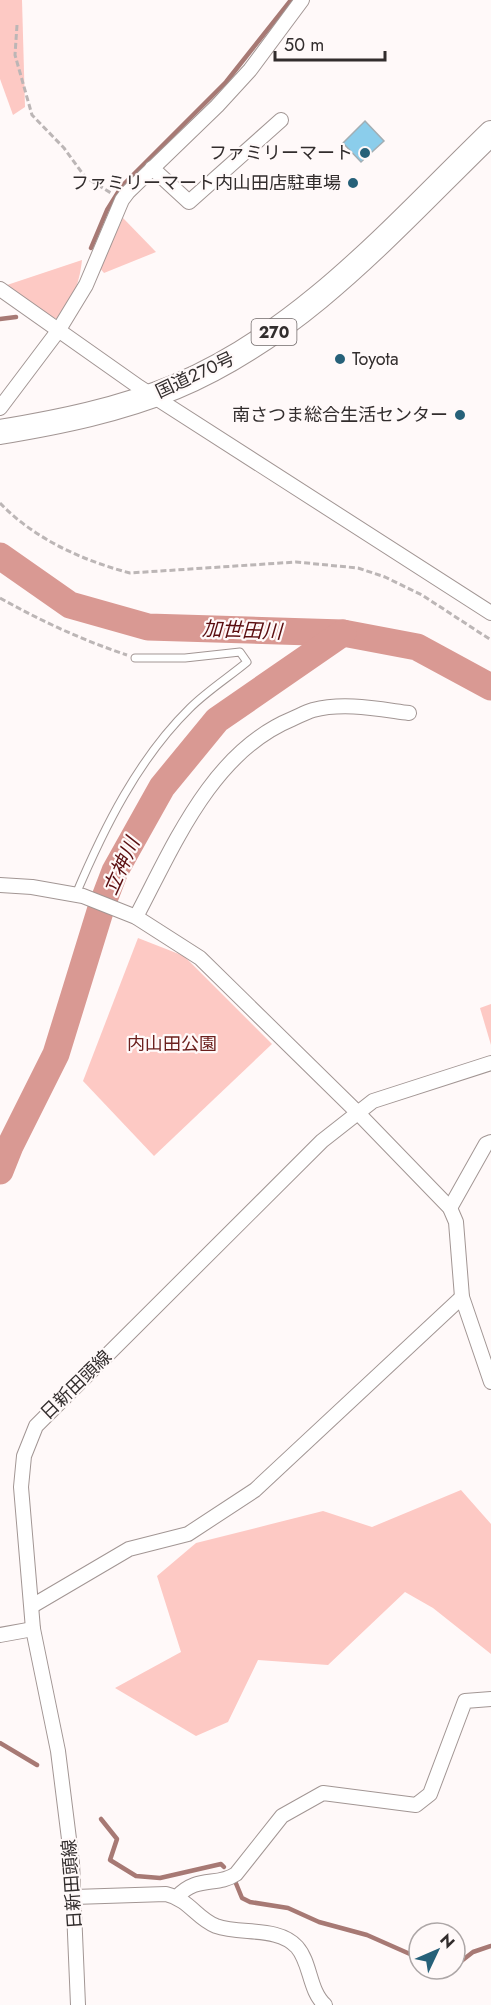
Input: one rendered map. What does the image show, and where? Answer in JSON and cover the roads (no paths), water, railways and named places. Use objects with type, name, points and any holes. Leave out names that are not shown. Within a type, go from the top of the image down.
[{"type":"highway","name":"国道270号","points":[[0,432],[78,417],[152,396],[176,387],[229,360],[292,318],[352,268],[491,133]]},
{"type":"street","points":[[0,408],[58,331],[86,285],[122,200],[250,70],[302,0]]},
{"type":"street","points":[[153,168],[189,202],[281,120]]},
{"type":"street","points":[[0,289],[152,396],[491,613]]},
{"type":"street","points":[[130,914],[202,799],[221,774],[245,749],[277,725],[313,710],[350,706],[409,712]]},
{"type":"street","points":[[0,885],[32,886],[79,895],[130,914],[200,958],[357,1112],[450,1208],[456,1222],[462,1297],[491,1382]]},
{"type":"street","name":"日新田頭線","points":[[78,2005],[72,1863],[58,1751],[33,1629],[21,1487],[24,1456],[36,1426],[322,1141],[357,1112],[373,1101],[491,1064]]},
{"type":"street","points":[[450,1208],[486,1144],[491,1142]]},
{"type":"street","points":[[32,1606],[129,1549],[188,1534],[255,1490],[462,1297]]},
{"type":"street","points":[[0,1635],[33,1629]]},
{"type":"street","points":[[177,1897],[199,1882],[230,1878],[236,1874],[282,1816],[323,1793],[416,1805],[430,1794],[465,1701],[491,1699]]},
{"type":"street","points":[[74,1896],[166,1894],[177,1897],[217,1926],[278,1936],[289,1940],[304,1959],[316,1992],[325,2005]]},
{"type":"lane","points":[[79,895],[98,843],[127,789],[165,736],[191,707],[247,662],[240,652],[186,658],[135,658]]},
{"type":"waterway","points":[[91,248],[107,210],[122,186],[226,82],[291,0]]},
{"type":"waterway","points":[[0,319],[16,317]]},
{"type":"waterway","name":"加世田川","points":[[0,556],[70,605],[148,627],[343,633],[417,647],[491,687]]},
{"type":"waterway","name":"立神川","points":[[0,1171],[56,1054],[102,905],[115,871],[162,787],[217,720],[343,633]]},
{"type":"waterway","points":[[0,1743],[37,1765]]},
{"type":"waterway","points":[[101,1819],[117,1839],[110,1860],[136,1876],[160,1878],[221,1864],[224,1867]]},
{"type":"waterway","points":[[235,1881],[242,1898],[250,1902],[288,1908],[319,1922],[367,1935],[407,1953]]},
{"type":"waterway","points":[[467,1957],[473,1952],[491,1946]]},
{"type":"place","name":"ファミリーマート","points":[[365,153]]},
{"type":"place","name":"ファミリーマート内山田店駐車場","points":[[353,183]]},
{"type":"place","name":"Toyota","points":[[340,359]]},
{"type":"place","name":"南さつま総合生活センター","points":[[460,415]]},
{"type":"park label","name":"内山田公園","points":[[172,1044]]}]
